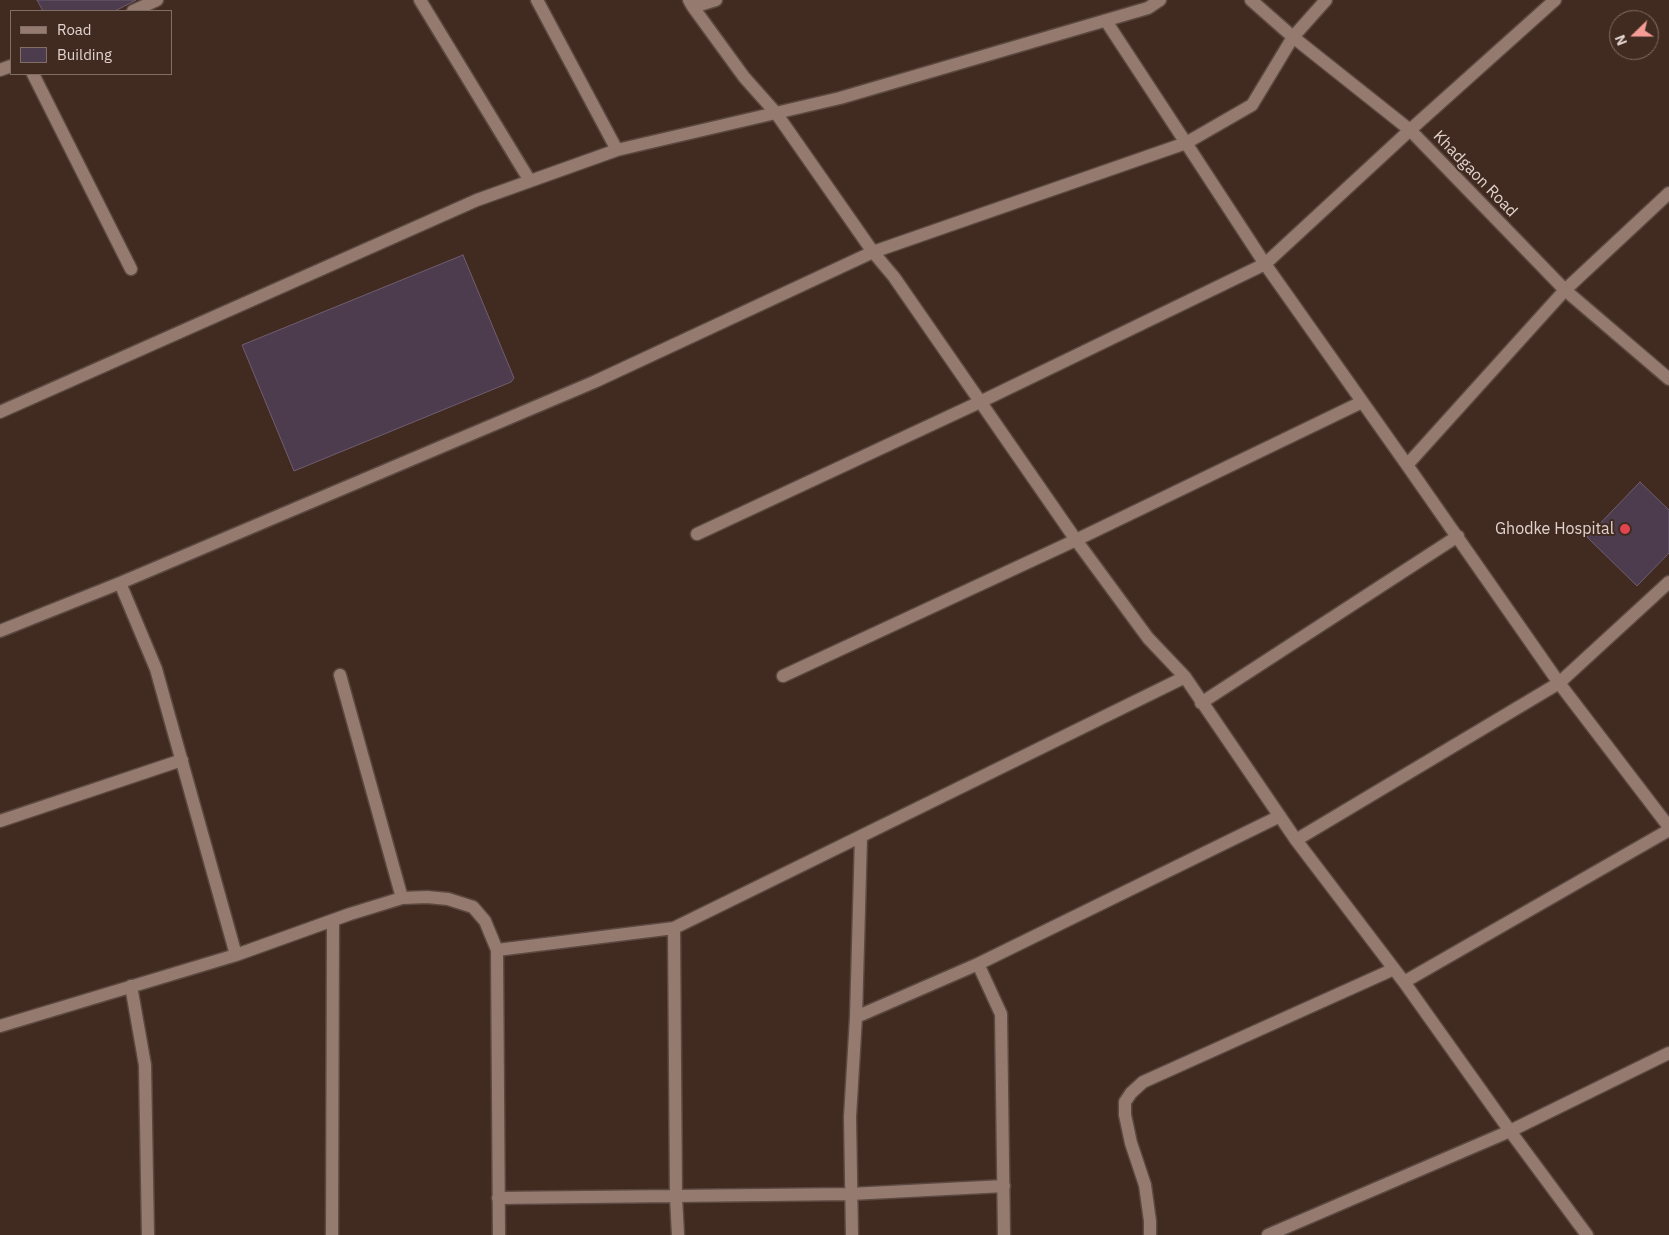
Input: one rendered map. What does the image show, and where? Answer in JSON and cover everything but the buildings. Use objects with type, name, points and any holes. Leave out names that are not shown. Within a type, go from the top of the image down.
[{"type":"street","points":[[135,10],[158,0]]},
{"type":"street","points":[[420,0],[530,181]]},
{"type":"street","points":[[537,0],[617,150]]},
{"type":"street","points":[[716,0],[691,4],[744,77],[776,113],[873,252],[894,277],[1076,540],[1148,638],[1185,677],[1296,840],[1404,982],[1587,1235]]},
{"type":"street","points":[[0,412],[477,200],[617,150],[840,98],[1106,21],[1148,8],[1160,0]]},
{"type":"street","name":"Khadgaon Road","points":[[1251,0],[1293,37],[1410,130],[1565,290],[1669,379]]},
{"type":"street","points":[[0,631],[120,583],[594,382],[873,252],[1186,143],[1252,105],[1293,37],[1326,0]]},
{"type":"street","points":[[696,534],[980,402],[1264,264],[1555,0]]},
{"type":"street","points":[[1106,21],[1264,264],[1458,536],[1559,683],[1669,828],[1404,982]]},
{"type":"street","points":[[34,75],[131,269]]},
{"type":"street","points":[[1407,465],[1565,290],[1669,193]]},
{"type":"street","points":[[783,676],[1076,540],[1362,402]]},
{"type":"street","points":[[1201,703],[1458,536]]},
{"type":"street","points":[[1296,840],[1559,683],[1669,582]]},
{"type":"street","points":[[120,583],[156,669],[236,955]]},
{"type":"street","points":[[340,675],[402,898]]},
{"type":"street","points":[[497,950],[674,928],[1185,677]]},
{"type":"street","points":[[0,821],[182,760]]},
{"type":"street","points":[[856,1018],[978,964],[1280,816]]},
{"type":"street","points":[[852,1235],[850,1117],[856,1018],[861,837]]},
{"type":"street","points":[[0,1026],[236,955],[332,920],[402,898],[428,896],[448,899],[473,907],[485,921],[497,950],[499,1235]]},
{"type":"street","points":[[332,920],[332,1235]]},
{"type":"street","points":[[674,928],[678,1235]]},
{"type":"street","points":[[978,964],[1001,1014],[1004,1235]]},
{"type":"street","points":[[1150,1235],[1145,1185],[1131,1143],[1125,1115],[1125,1102],[1130,1093],[1143,1082],[1394,969]]},
{"type":"street","points":[[131,986],[145,1065],[148,1235]]},
{"type":"street","points":[[1268,1235],[1510,1131],[1669,1053]]},
{"type":"street","points":[[498,1198],[851,1194],[1004,1186]]},
{"type":"place","name":"Ghodke Hospital","points":[[1625,529]]}]
